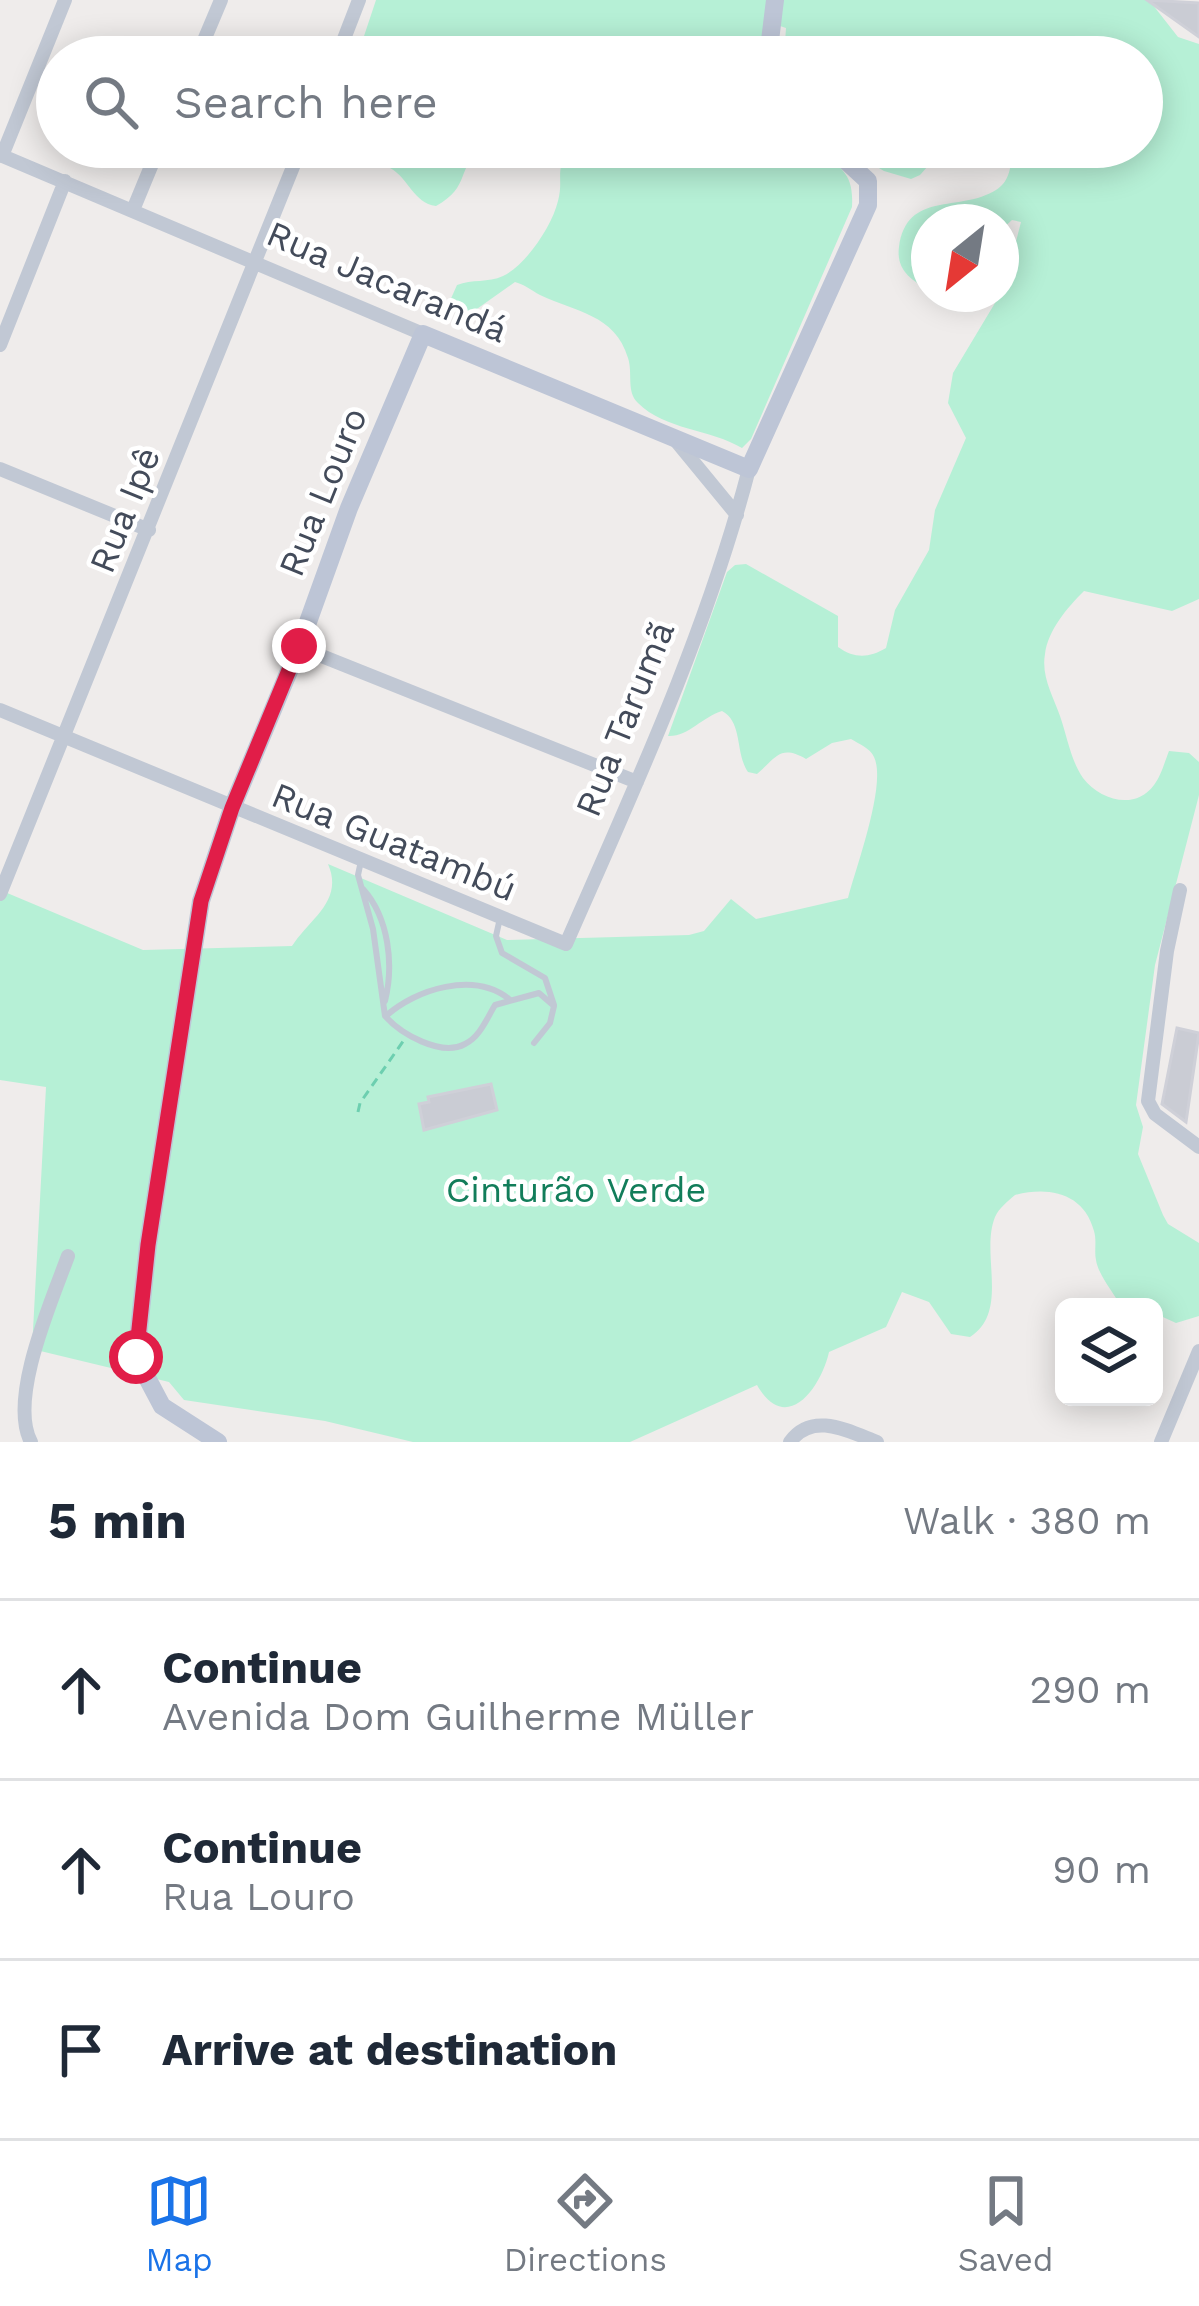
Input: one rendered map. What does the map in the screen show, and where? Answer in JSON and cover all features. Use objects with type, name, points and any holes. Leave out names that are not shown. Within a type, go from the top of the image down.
[{"type":"street","points":[[50,36],[65,0]]},
{"type":"street","points":[[205,36],[220,0]]},
{"type":"street","points":[[345,36],[359,0]]},
{"type":"street","points":[[771,36],[775,0]]},
{"type":"street","points":[[1,155],[36,70]]},
{"type":"street","name":"Rua Jacarandá","points":[[1,155],[749,470]]},
{"type":"street","points":[[133,210],[150,168]]},
{"type":"street","name":"Rua Ipê","points":[[0,894],[293,168]]},
{"type":"street","name":"Rua Tarumã","points":[[566,944],[637,782],[737,515],[749,470],[868,205],[868,181],[854,168]]},
{"type":"street","points":[[0,345],[65,181]]},
{"type":"street","name":"Rua Louro","points":[[218,1442],[162,1406],[136,1357],[141,1294],[201,901],[232,808],[423,334]]},
{"type":"street","points":[[674,438],[737,515]]},
{"type":"street","points":[[0,469],[149,530]]},
{"type":"street","points":[[299,646],[637,782]]},
{"type":"street","name":"Rua Guatambú","points":[[0,710],[566,944]]},
{"type":"street","points":[[1180,890],[1166,951],[1148,1101],[1155,1114],[1199,1147]]},
{"type":"street","points":[[31,1442],[25,1425],[31,1358],[68,1256]]},
{"type":"street","points":[[1161,1442],[1199,1351]]},
{"type":"street","points":[[794,1436],[818,1425],[877,1442]]},
{"type":"lane","points":[[361,861],[361,886],[374,904],[388,949],[384,1012]]},
{"type":"lane","points":[[500,918],[496,936],[502,952],[545,977],[553,994],[550,1023],[534,1043]]},
{"type":"lane","points":[[384,1012],[450,986],[472,984],[508,999]]},
{"type":"lane","points":[[384,1012],[407,1034],[440,1047],[464,1046],[496,1005],[508,999],[539,993],[554,1006]]},
{"type":"path","points":[[358,1112],[359,1103],[407,1034]]},
{"type":"green space","name":"Cinturão Verde","points":[[376,0],[1149,0],[1178,37],[1199,44],[1199,599],[1172,611],[1084,591],[1054,628],[1044,662],[1075,764],[1099,792],[1118,800],[1146,793],[1159,777],[1169,751],[1189,753],[1199,762],[1199,795],[1155,965],[1136,1105],[1143,1127],[1138,1154],[1163,1215],[1168,1224],[1199,1243],[1199,1316],[1176,1323],[1163,1317],[1163,1298],[1116,1298],[1097,1265],[1094,1231],[1082,1208],[1064,1195],[1040,1191],[1015,1195],[995,1217],[989,1312],[970,1337],[951,1334],[929,1302],[902,1292],[886,1327],[829,1352],[818,1380],[801,1401],[779,1406],[757,1385],[630,1442],[413,1442],[325,1421],[184,1400],[169,1382],[32,1349],[46,1087],[0,1080],[0,890],[143,950],[292,946],[328,899],[332,877],[328,864],[507,940],[689,935],[704,931],[731,899],[756,919],[848,898],[877,786],[870,751],[851,739],[832,743],[806,759],[784,753],[757,774],[748,772],[733,722],[722,711],[668,736],[727,572],[746,564],[838,616],[838,647],[850,654],[874,654],[886,648],[895,610],[929,550],[935,510],[966,438],[948,403],[953,373],[990,312],[1019,312],[1019,204],[947,204],[996,190],[1010,168],[1163,168],[1163,36],[785,36],[786,28],[765,21],[762,36],[364,36]]},
{"type":"green space","points":[[390,168],[466,168],[454,192],[436,206],[422,200]]},
{"type":"green space","points":[[562,168],[840,168],[848,179],[852,207],[751,439],[742,448],[661,419],[638,403],[622,343],[592,316],[515,282],[474,311],[454,312],[449,303],[457,285],[503,276],[537,244],[560,193]]},
{"type":"green space","points":[[879,168],[926,168],[911,179]]},
{"type":"green space","name":"Cinturão Verde","points":[[911,218],[911,278],[900,262],[904,229]]},
{"type":"building","points":[[1147,0],[1199,3],[1199,37]]},
{"type":"building","points":[[1177,1028],[1199,1033],[1186,1122],[1162,1104]]},
{"type":"building","points":[[491,1084],[497,1110],[424,1130],[419,1104],[429,1102],[428,1097]]},
{"type":"route","points":[[136,1357],[141,1294],[201,901],[232,808],[299,646]]}]
